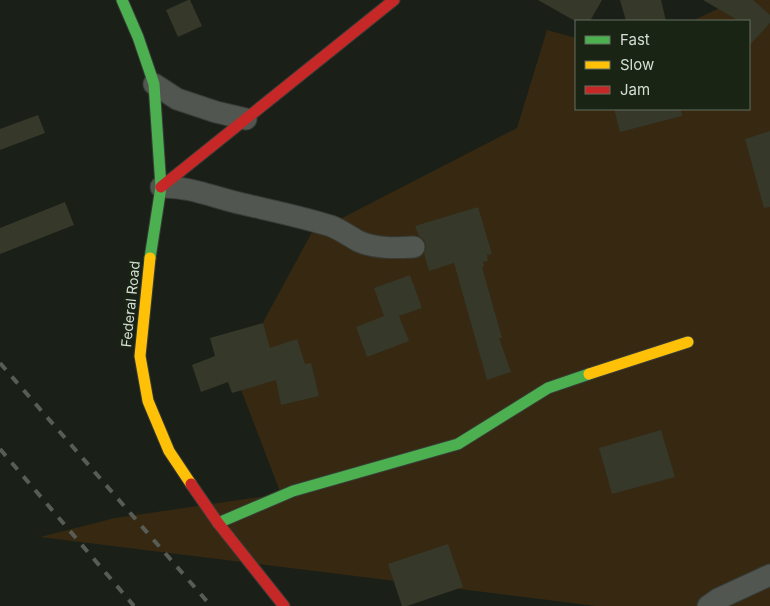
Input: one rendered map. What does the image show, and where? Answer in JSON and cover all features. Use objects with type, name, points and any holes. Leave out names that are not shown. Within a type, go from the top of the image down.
[{"type":"street","name":"Federal Road","points":[[122,0],[138,37],[154,84],[162,187],[147,276],[140,356],[148,401],[169,450],[218,523],[284,606]]},
{"type":"street","points":[[162,187],[394,0]]},
{"type":"street","points":[[154,84],[178,99],[216,112],[246,119]]},
{"type":"street","points":[[162,187],[187,188],[242,204],[310,219],[338,229],[360,242],[398,248],[414,247]]},
{"type":"street","points":[[218,523],[293,491],[458,444],[548,388],[688,342]]},
{"type":"street","points":[[708,606],[718,599],[770,575]]},
{"type":"shaded area","points":[[737,0],[770,0],[770,606],[596,606],[40,537],[115,518],[281,494],[235,374],[311,234],[517,128],[547,30],[575,38],[575,110],[750,110],[750,20],[694,20]]},
{"type":"building","points":[[190,0],[202,26],[178,37],[166,10]]},
{"type":"building","points":[[538,0],[602,0],[591,20],[575,21]]},
{"type":"building","points":[[620,0],[661,0],[666,20],[626,20]]},
{"type":"building","points":[[703,0],[753,0],[770,15],[770,23],[750,45],[750,20],[737,20]]},
{"type":"building","points":[[614,110],[681,110],[682,116],[620,132]]},
{"type":"building","points":[[38,115],[45,133],[0,150],[0,129]]},
{"type":"building","points":[[770,131],[770,207],[764,208],[745,139]]},
{"type":"building","points":[[65,202],[74,225],[0,254],[0,228]]},
{"type":"building","points":[[478,207],[492,254],[487,255],[488,261],[483,262],[484,267],[482,267],[502,338],[499,338],[511,372],[487,380],[454,263],[429,271],[424,254],[426,246],[415,226]]},
{"type":"building","points":[[410,275],[422,308],[399,316],[409,341],[367,357],[356,327],[384,316],[374,288]]},
{"type":"building","points":[[263,323],[270,348],[297,339],[305,364],[311,363],[319,396],[281,405],[276,380],[232,393],[228,382],[201,392],[192,365],[215,356],[210,338]]},
{"type":"building","points":[[661,430],[675,477],[612,494],[599,448]]},
{"type":"building","points":[[448,544],[463,587],[402,606],[388,564]]},
{"type":"railway","points":[[0,363],[211,606]]},
{"type":"railway","points":[[0,449],[134,606]]},
{"type":"traffic: fast","points":[[122,0],[138,37],[154,84],[161,187],[150,258]]},
{"type":"traffic: fast","points":[[218,523],[293,491],[458,444],[548,388],[589,374]]},
{"type":"traffic: slow","points":[[150,258],[140,356],[148,401],[169,451],[191,484]]},
{"type":"traffic: slow","points":[[589,374],[688,342]]},
{"type":"traffic: jam","points":[[161,187],[394,0]]},
{"type":"traffic: jam","points":[[191,484],[218,523],[284,606]]}]
